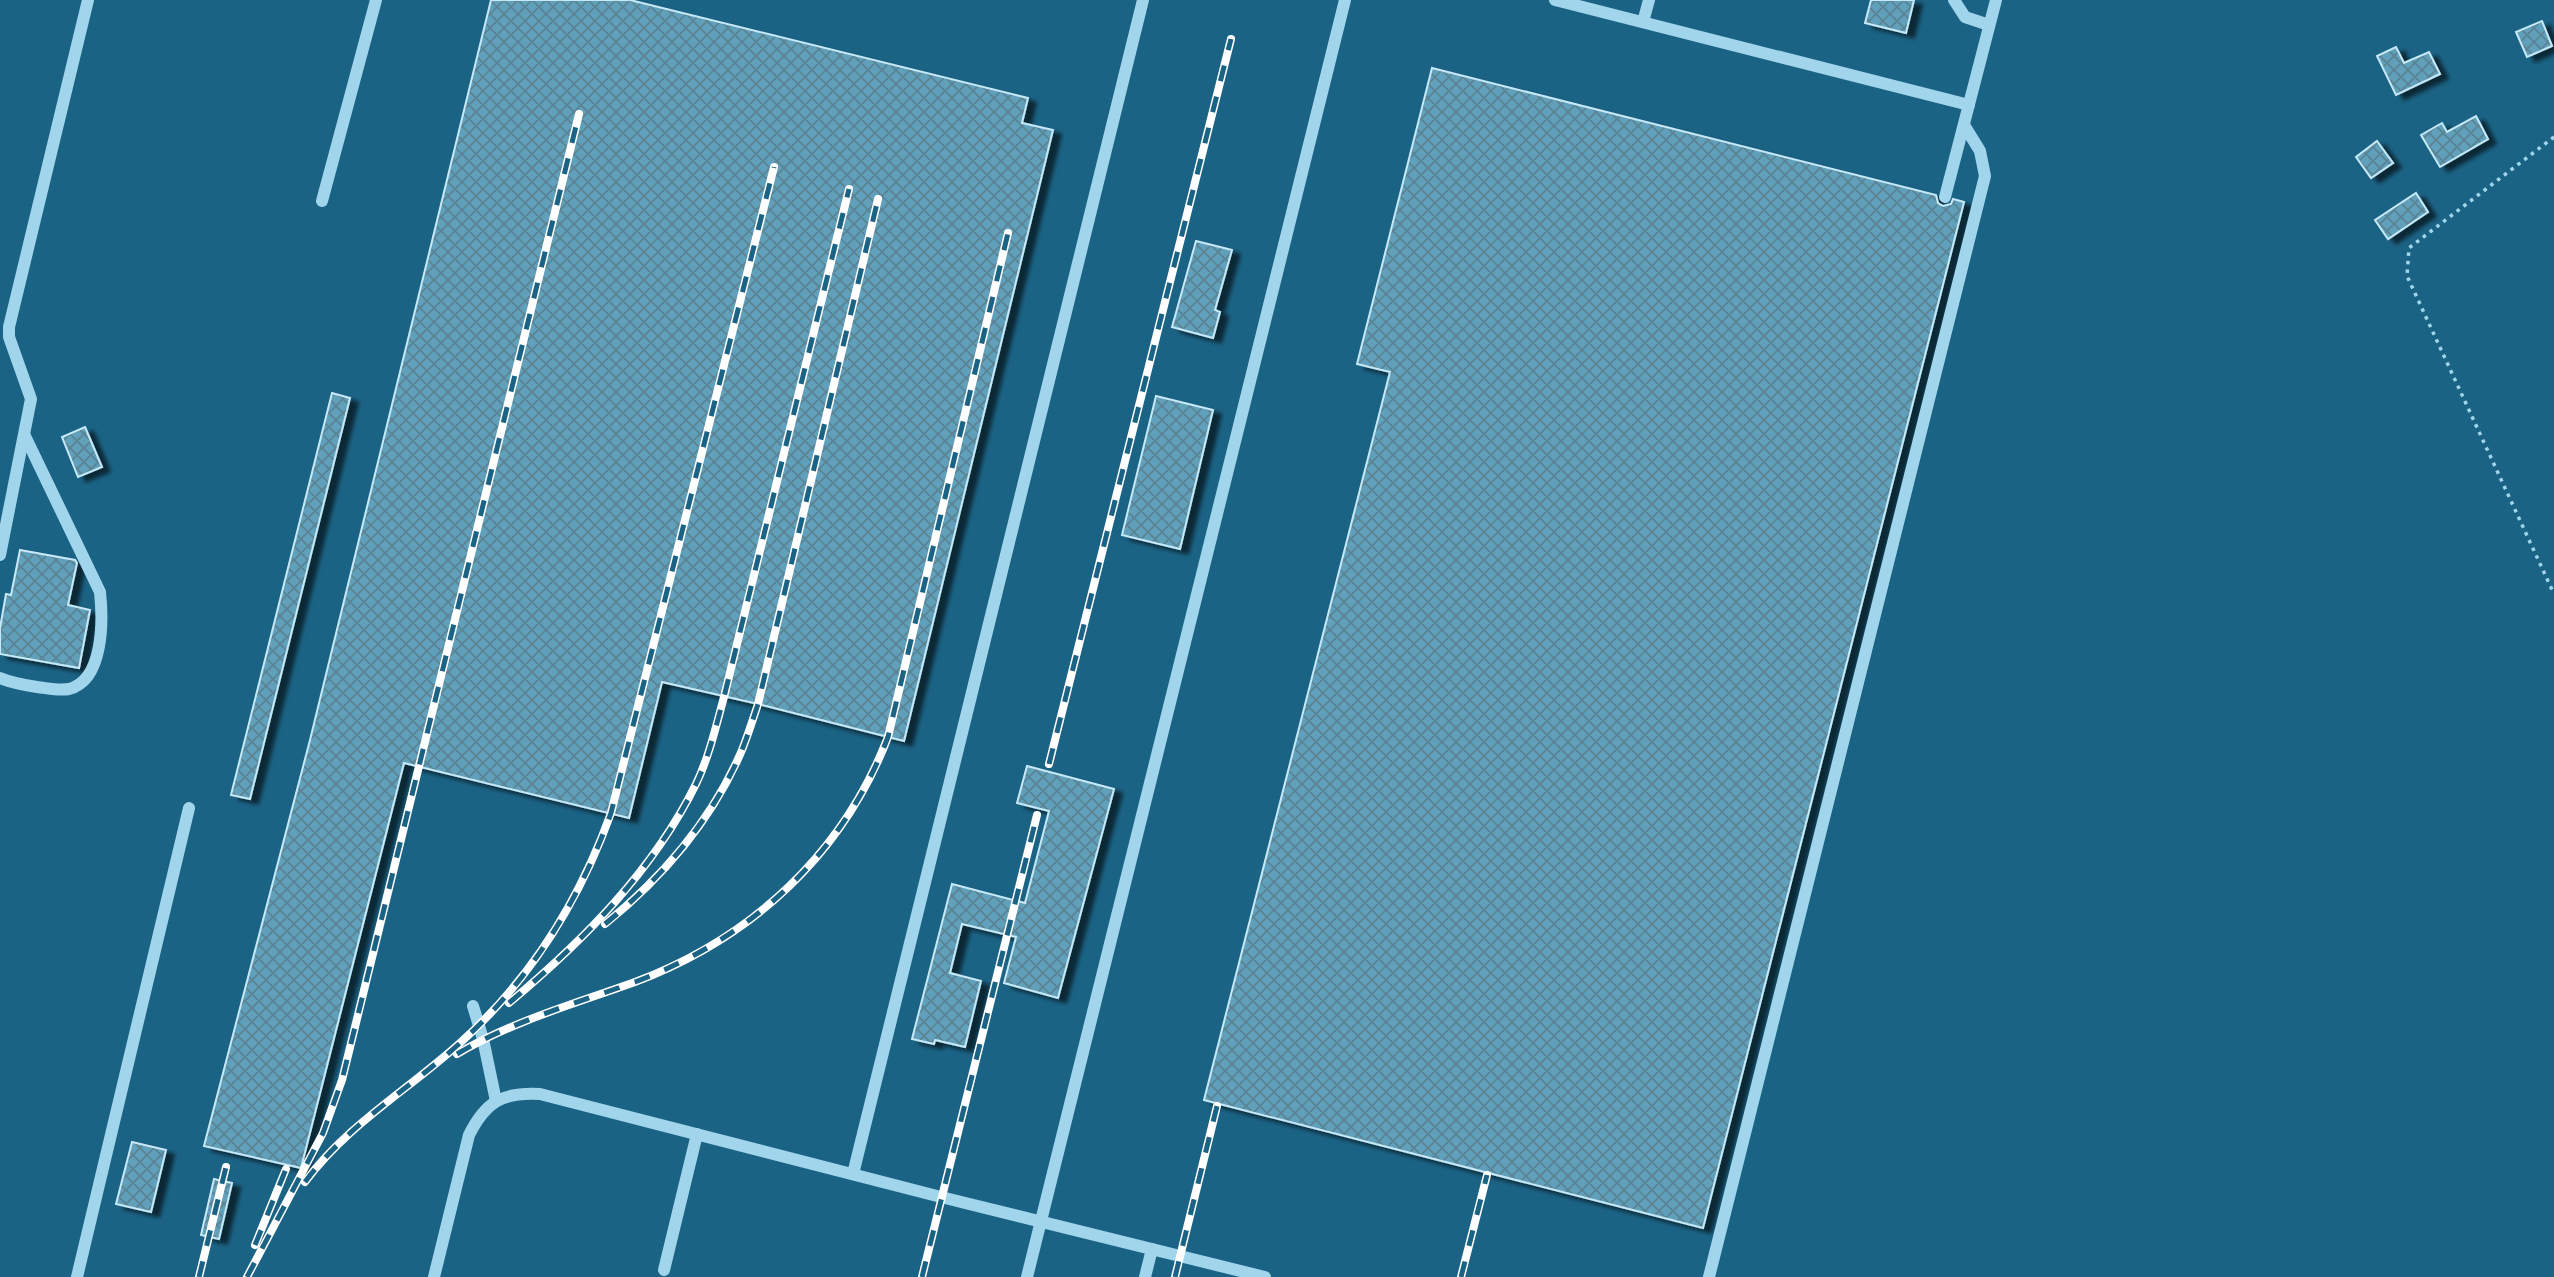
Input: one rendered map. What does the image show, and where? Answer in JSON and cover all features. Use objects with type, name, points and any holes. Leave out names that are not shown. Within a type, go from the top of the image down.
[{"type":"lane","points":[[0,555],[31,399],[9,337],[9,327],[88,0]]},
{"type":"lane","points":[[322,201],[376,0]]},
{"type":"lane","points":[[853,1174],[1143,0]]},
{"type":"lane","points":[[1027,1277],[1345,0]]},
{"type":"lane","points":[[1555,0],[1969,105]]},
{"type":"lane","points":[[1643,22],[1649,0]]},
{"type":"lane","points":[[1954,0],[1965,17],[1989,26]]},
{"type":"lane","points":[[1945,197],[1996,0]]},
{"type":"lane","points":[[1709,1277],[1984,176],[1980,151],[1964,125]]},
{"type":"lane","points":[[0,678],[10,682],[67,689],[77,686],[87,678],[97,658],[102,607],[100,592],[25,436]]},
{"type":"lane","points":[[77,1277],[189,808]]},
{"type":"lane","points":[[473,1006],[496,1101]]},
{"type":"lane","points":[[434,1277],[469,1135],[478,1118],[496,1101],[516,1093],[540,1094],[1265,1277]]},
{"type":"lane","points":[[664,1270],[697,1134]]},
{"type":"lane","points":[[1145,1277],[1152,1249]]},
{"type":"path","points":[[2554,137],[2409,248],[2407,276],[2554,594]]},
{"type":"building","points":[[491,0],[630,0],[1028,98],[1022,123],[1053,130],[904,741],[662,682],[629,818],[404,763],[301,1168],[204,1146],[310,740]]},
{"type":"building","points":[[1871,0],[1914,0],[1906,33],[1865,23]]},
{"type":"building","points":[[2542,21],[2552,46],[2527,57],[2516,32]]},
{"type":"building","points":[[2396,47],[2404,63],[2429,52],[2440,74],[2396,95],[2377,56]]},
{"type":"building","points":[[1432,68],[1936,195],[1938,203],[1943,206],[1951,204],[1953,199],[1964,202],[1703,1228],[1204,1100],[1390,372],[1357,364]]},
{"type":"building","points":[[2476,116],[2488,139],[2440,167],[2421,135],[2442,123],[2447,132]]},
{"type":"building","points":[[2377,141],[2393,163],[2371,178],[2356,157]]},
{"type":"building","points":[[2416,193],[2428,212],[2388,239],[2375,220]]},
{"type":"building","points":[[1196,241],[1232,250],[1215,310],[1220,312],[1213,338],[1172,327]]},
{"type":"building","points":[[332,393],[350,398],[250,799],[231,795]]},
{"type":"building","points":[[1156,396],[1213,410],[1180,549],[1122,535]]},
{"type":"building","points":[[85,427],[102,467],[78,477],[62,437]]},
{"type":"building","points":[[20,550],[75,560],[77,563],[68,605],[90,610],[79,668],[0,654],[0,628],[6,594],[11,595]]},
{"type":"building","points":[[1027,766],[1114,789],[1058,998],[1004,983],[1016,937],[962,924],[950,973],[981,981],[965,1047],[935,1040],[934,1044],[912,1039],[952,884],[1025,903],[1049,811],[1017,803]]},
{"type":"building","points":[[132,1142],[166,1150],[151,1212],[116,1204]]},
{"type":"building","points":[[214,1179],[232,1183],[219,1239],[201,1235]]},
{"type":"railway","points":[[1049,764],[1231,39]]},
{"type":"railway","points":[[247,1277],[323,1133],[342,1080],[579,114]]},
{"type":"railway","points":[[305,1182],[359,1125],[460,1043],[509,993],[550,938],[584,878],[611,813],[774,167]]},
{"type":"railway","points":[[509,1003],[563,955],[614,903],[659,846],[679,816],[701,774],[724,697],[849,189]]},
{"type":"railway","points":[[605,924],[647,887],[701,823],[717,799],[744,744],[758,704],[878,199]]},
{"type":"railway","points":[[457,1054],[522,1023],[678,964],[718,942],[755,916],[788,887],[819,854],[846,818],[869,779],[888,737],[1008,233]]},
{"type":"railway","points":[[922,1277],[1037,815]]},
{"type":"railway","points":[[1175,1277],[1217,1106]]},
{"type":"railway","points":[[199,1277],[226,1167]]},
{"type":"railway","points":[[255,1245],[286,1169]]},
{"type":"railway","points":[[1461,1277],[1487,1175]]}]
